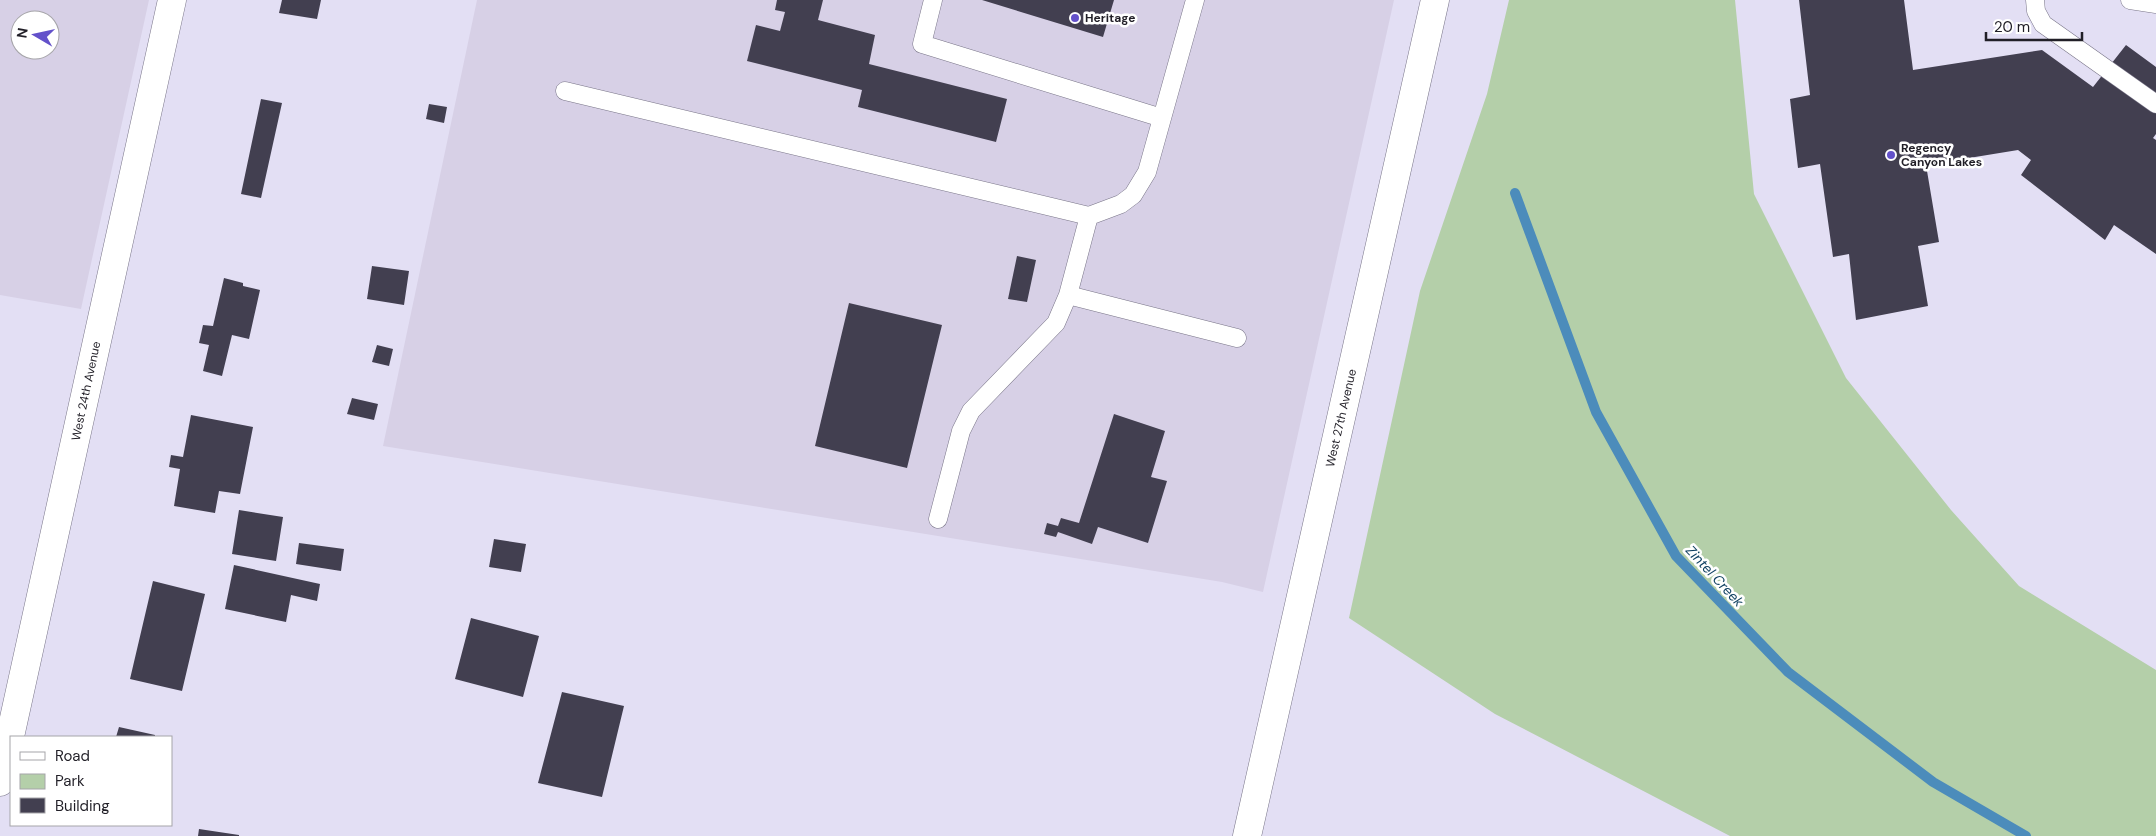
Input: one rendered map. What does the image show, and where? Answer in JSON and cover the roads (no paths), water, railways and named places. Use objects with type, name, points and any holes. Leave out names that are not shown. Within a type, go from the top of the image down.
[{"type":"main road","name":"West 24th Avenue","points":[[10,736],[172,0]]},
{"type":"main road","name":"West 27th Avenue","points":[[1247,836],[1435,0]]},
{"type":"main road","name":"West 24th Avenue","points":[[0,782],[10,737]]},
{"type":"lane","points":[[933,0],[922,44],[1162,118]]},
{"type":"lane","points":[[565,91],[1088,216],[1121,204],[1133,195],[1147,172],[1195,0]]},
{"type":"lane","points":[[2035,0],[2036,11],[2043,24],[2156,104]]},
{"type":"lane","points":[[2130,0],[2156,4]]},
{"type":"lane","points":[[938,519],[961,431],[970,411],[1056,322],[1068,295],[1088,216]]},
{"type":"lane","points":[[1068,295],[1237,338]]},
{"type":"waterway","name":"Zintel Creek","points":[[1515,193],[1596,412],[1676,556],[1788,672],[1933,782],[2026,836]]},
{"type":"place","name":"Heritage","points":[[1075,18]]},
{"type":"place","name":"Regency Canyon Lakes","points":[[1891,155]]}]
